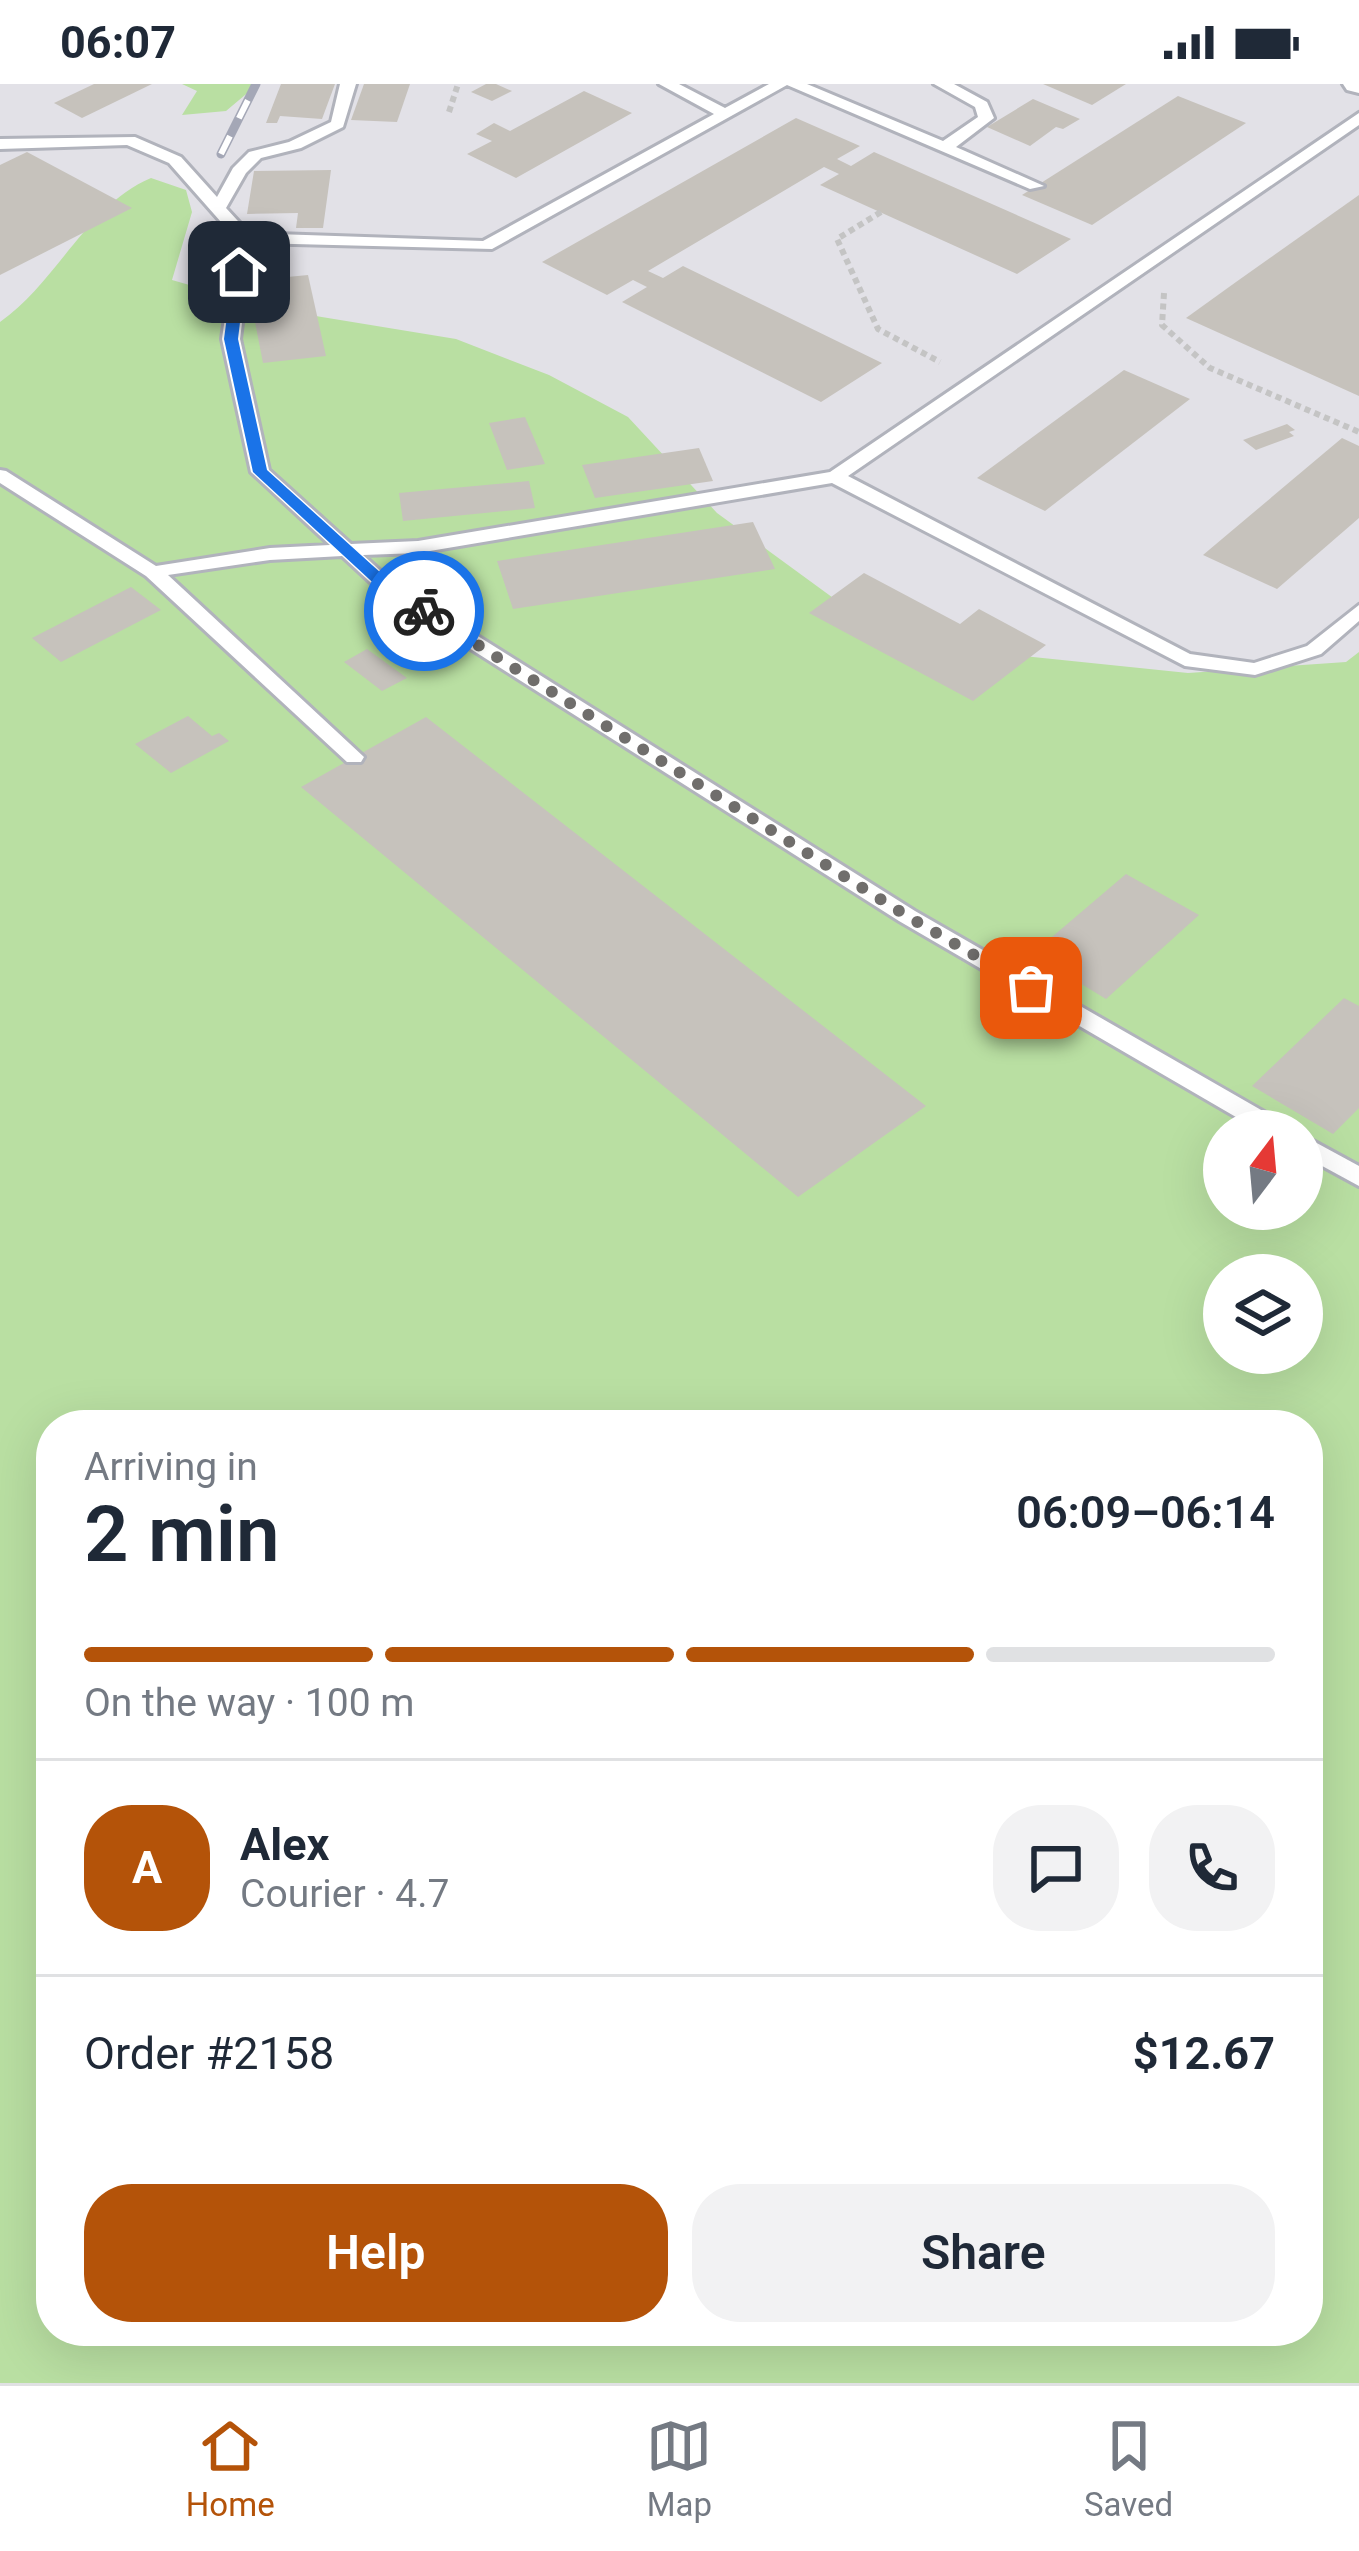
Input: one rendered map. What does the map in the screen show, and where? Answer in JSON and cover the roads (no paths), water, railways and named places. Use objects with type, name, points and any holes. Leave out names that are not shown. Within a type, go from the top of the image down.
[{"type":"lane","points":[[218,209],[239,171],[255,154],[295,145],[338,124],[348,84]]},
{"type":"lane","points":[[667,84],[725,114]]},
{"type":"lane","points":[[0,144],[26,139],[129,140],[176,160],[244,238],[486,246],[780,84]]},
{"type":"lane","points":[[794,84],[1036,187]]},
{"type":"lane","points":[[942,84],[982,105],[986,118],[944,148]]},
{"type":"lane","points":[[153,572],[270,554],[418,547],[835,477],[1359,118]]},
{"type":"lane","points":[[244,238],[231,339],[260,472],[388,588],[907,916],[1243,1110]]},
{"type":"lane","points":[[0,475],[153,572],[354,757]]},
{"type":"lane","points":[[835,477],[1185,659],[1255,669],[1314,650],[1359,611]]},
{"type":"lane","points":[[1323,1156],[1359,1177]]},
{"type":"railway","points":[[221,154],[256,84]]}]
